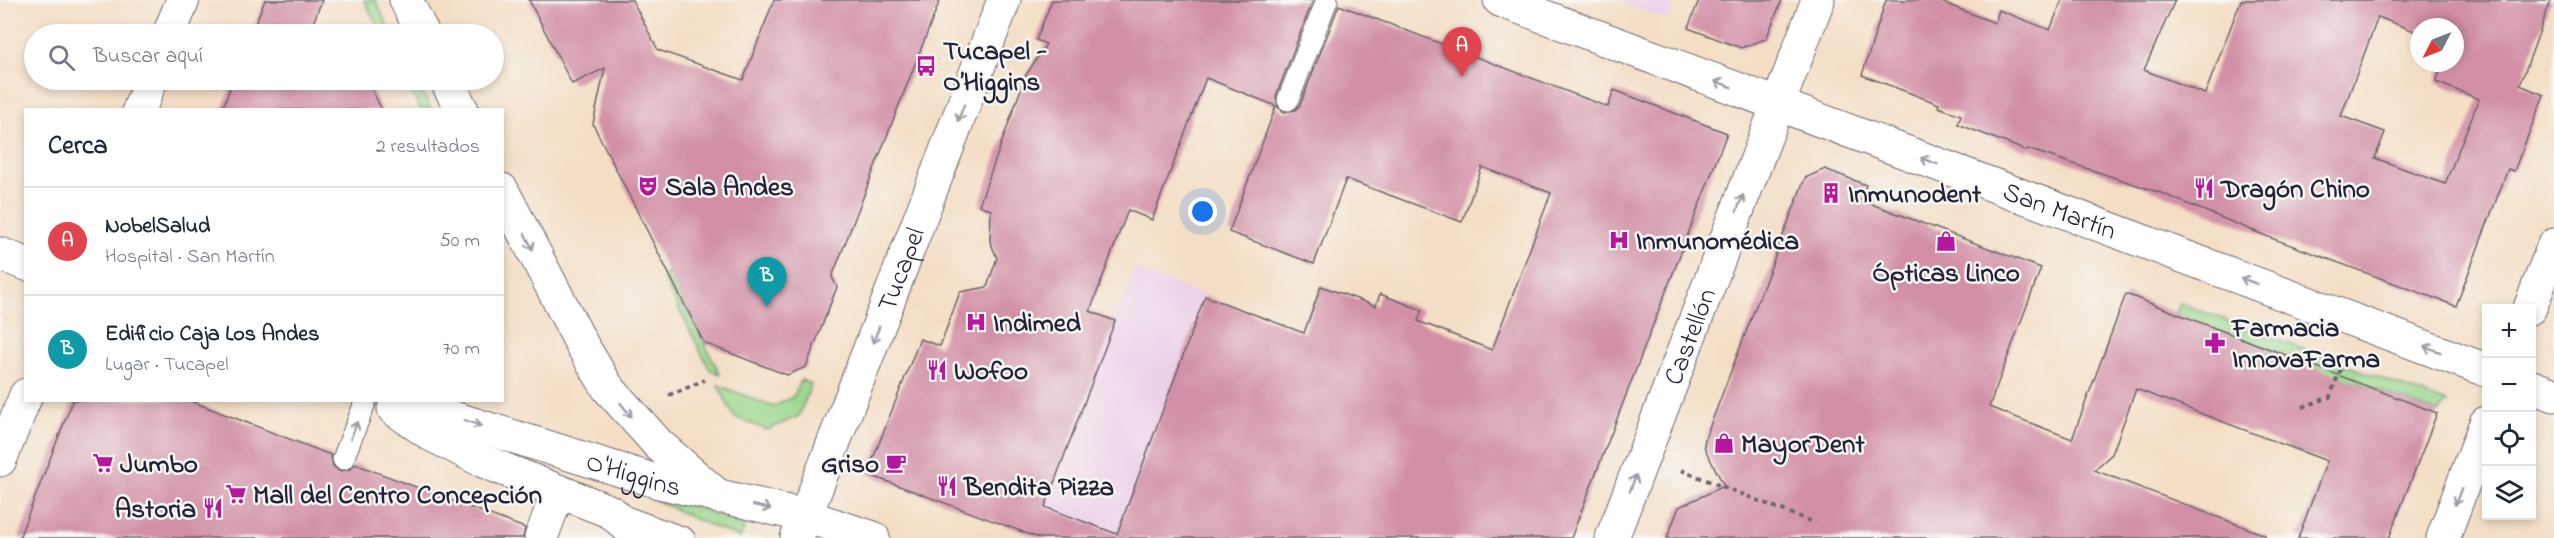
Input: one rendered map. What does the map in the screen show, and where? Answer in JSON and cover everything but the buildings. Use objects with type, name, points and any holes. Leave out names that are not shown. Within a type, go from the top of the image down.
[{"type":"main road","points":[[173,24],[183,0]]},
{"type":"main road","points":[[406,0],[418,24]]},
{"type":"main road","name":"Tucapel","points":[[802,527],[1004,0]]},
{"type":"main road","name":"San Martín","points":[[1500,0],[2482,368]]},
{"type":"main road","name":"Castellón","points":[[1612,538],[1818,0]]},
{"type":"main road","points":[[140,108],[147,90]]},
{"type":"main road","points":[[451,90],[461,108]]},
{"type":"main road","points":[[504,194],[582,345],[608,388],[658,445],[719,497]]},
{"type":"main road","points":[[2532,304],[2554,245]]},
{"type":"main road","points":[[0,254],[24,263]]},
{"type":"main road","points":[[2536,388],[2554,395]]},
{"type":"main road","points":[[0,460],[24,400]]},
{"type":"main road","points":[[384,402],[430,434],[483,461],[611,512],[640,538]]},
{"type":"main road","name":"O'Higgins","points":[[402,402],[658,482],[719,497],[802,527],[873,538]]},
{"type":"main road","points":[[2443,538],[2482,436]]},
{"type":"main road","points":[[541,538],[558,492]]},
{"type":"lane","points":[[1288,100],[1327,0]]},
{"type":"lane","points":[[343,459],[365,402]]},
{"type":"lane","name":"O'Higgins","points":[[611,512],[684,538]]},
{"type":"path","points":[[2304,407],[2330,397],[2346,354]]},
{"type":"path","points":[[669,395],[705,380]]},
{"type":"path","points":[[1681,470],[1815,523]]},
{"type":"shaded area","points":[[1615,0],[1676,0],[1668,20]]},
{"type":"shaded area","points":[[1134,269],[1290,328],[1507,538],[1035,536]]},
{"type":"green space","points":[[364,0],[375,0],[387,24],[377,24]]},
{"type":"green space","points":[[410,90],[421,90],[430,108],[419,108]]},
{"type":"green space","points":[[668,271],[720,374],[710,370],[664,280]]},
{"type":"green space","points":[[2180,303],[2447,403],[2437,413],[2358,382],[2327,461],[2289,447],[2303,407],[2176,314]]},
{"type":"green space","points":[[801,380],[811,384],[799,416],[767,430],[734,417],[718,385],[773,407],[794,396]]},
{"type":"green space","points":[[639,486],[745,526],[740,538],[637,491]]},
{"type":"place","name":"Tucapel - O’Higgins","points":[[926,66]]},
{"type":"place","name":"NobelSalud","points":[[1462,77]]},
{"type":"place","name":"Sala Andes","points":[[648,186]]},
{"type":"place","name":"Dragón Chino","points":[[2204,188]]},
{"type":"place","name":"Inmunodent","points":[[1831,193]]},
{"type":"place","name":"Inmunomédica","points":[[1619,240]]},
{"type":"place","name":"Ópticas Linco","points":[[1946,241]]},
{"type":"place","name":"Edificio Caja Los Andes","points":[[767,307]]},
{"type":"place","name":"Indimed","points":[[976,322]]},
{"type":"place","name":"Farmacia InnovaFarma","points":[[2215,343]]},
{"type":"place","name":"Wofoo","points":[[937,370]]},
{"type":"place","name":"MayorDent","points":[[1724,443]]},
{"type":"place","name":"Jumbo","points":[[103,463]]},
{"type":"place","name":"Griso","points":[[896,463]]},
{"type":"place","name":"Bendita Pizza","points":[[947,486]]},
{"type":"place","name":"Mall del Centro Concepción","points":[[236,494]]},
{"type":"place","name":"Astoria","points":[[213,508]]}]
